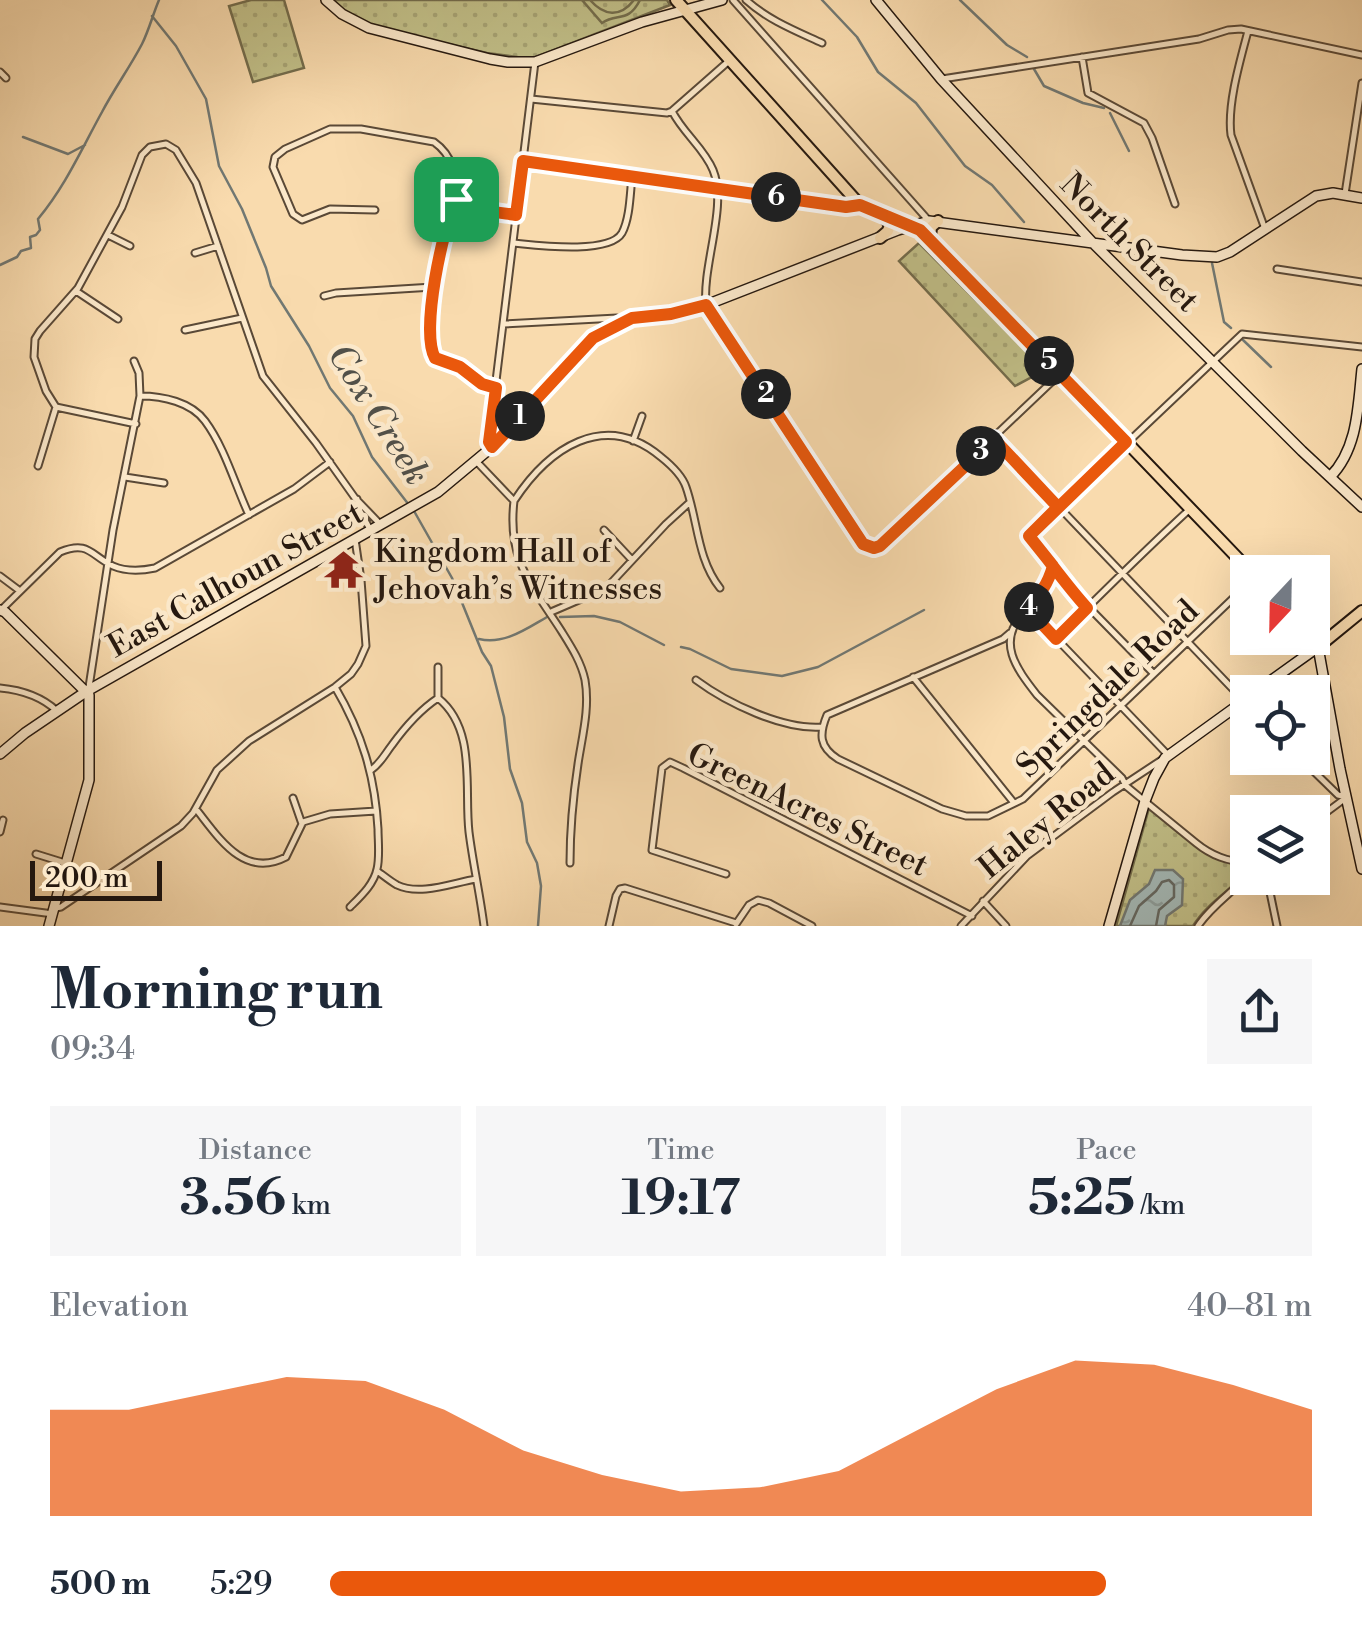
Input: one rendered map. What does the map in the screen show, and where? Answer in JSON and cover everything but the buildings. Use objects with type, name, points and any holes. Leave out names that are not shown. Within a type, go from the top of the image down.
[{"type":"main road","points":[[681,5],[860,205],[912,226],[934,242],[1235,555]]},
{"type":"main road","points":[[880,238],[890,224],[881,214]]},
{"type":"main road","points":[[933,221],[934,242]]},
{"type":"main road","points":[[1330,632],[1362,611]]},
{"type":"street","points":[[326,0],[342,14],[369,28],[508,62],[535,62],[681,5],[722,0]]},
{"type":"street","points":[[734,0],[933,221]]},
{"type":"street","points":[[746,0],[757,10],[822,44]]},
{"type":"street","name":"North Street","points":[[876,0],[941,79],[1092,242],[1362,507]]},
{"type":"street","points":[[941,79],[1199,40],[1228,30],[1248,30],[1362,55]]},
{"type":"street","points":[[1248,30],[1230,124],[1265,229]]},
{"type":"street","points":[[1082,57],[1088,93],[1137,119],[1149,130],[1176,204]]},
{"type":"street","points":[[531,98],[667,113],[730,60]]},
{"type":"street","points":[[492,447],[489,442],[535,62]]},
{"type":"street","points":[[0,72],[6,78]]},
{"type":"street","points":[[1344,195],[1362,83]]},
{"type":"street","points":[[672,111],[709,160],[718,189],[706,305],[863,544],[880,546],[1060,373]]},
{"type":"street","points":[[376,210],[337,208],[298,218],[273,167],[275,157],[284,149],[330,129],[361,129],[434,142],[443,148],[450,159],[456,199],[433,287],[432,355],[480,381],[496,385]]},
{"type":"street","points":[[38,466],[56,408],[34,357],[34,344],[40,330],[76,291],[108,235],[142,155],[150,147],[166,144],[176,150],[190,171],[203,201],[263,376],[381,525]]},
{"type":"street","points":[[523,161],[846,207],[860,205]]},
{"type":"street","points":[[512,243],[608,244],[623,231],[632,177]]},
{"type":"street","name":"East Calhoun Street","points":[[0,754],[87,691],[406,511],[452,481],[492,447],[593,338],[623,321],[706,305],[933,221],[1182,256],[1217,257],[1316,196],[1332,193],[1362,198]]},
{"type":"street","points":[[456,199],[481,210],[516,215]]},
{"type":"street","points":[[108,235],[130,246]]},
{"type":"street","points":[[195,253],[218,246]]},
{"type":"street","points":[[1277,268],[1362,282]]},
{"type":"street","points":[[324,296],[433,287]]},
{"type":"street","points":[[76,291],[118,319]]},
{"type":"street","points":[[185,330],[242,318]]},
{"type":"street","points":[[503,324],[617,318],[623,321]]},
{"type":"street","points":[[1153,673],[1087,608],[1029,536],[1242,334],[1362,347]]},
{"type":"street","points":[[87,691],[140,396],[134,361]]},
{"type":"street","points":[[1330,477],[1344,462],[1350,446],[1362,369]]},
{"type":"street","points":[[140,396],[170,399],[205,420],[249,515]]},
{"type":"street","points":[[56,408],[136,424]]},
{"type":"street","points":[[633,441],[642,416]]},
{"type":"street","points":[[570,863],[570,820],[587,702],[580,662],[518,560],[512,521],[514,501],[539,468],[578,441],[618,436],[650,448],[686,484],[706,566],[720,588]]},
{"type":"street","points":[[994,439],[1230,685]]},
{"type":"street","points":[[476,461],[514,501]]},
{"type":"street","points":[[49,926],[90,780],[90,695],[1,610],[60,552],[84,548],[108,564],[141,571],[154,568],[294,489],[330,462]]},
{"type":"street","points":[[125,476],[164,483]]},
{"type":"street","points":[[357,499],[371,531]]},
{"type":"street","points":[[550,612],[612,583],[689,503]]},
{"type":"street","points":[[1056,639],[1190,509]]},
{"type":"street","points":[[604,530],[632,560]]},
{"type":"street","points":[[0,907],[54,911],[170,835],[196,809],[218,770],[249,741],[351,674],[366,646],[355,539]]},
{"type":"street","points":[[696,680],[768,717],[810,728],[822,727],[827,715],[1003,639],[1041,594],[1053,566]]},
{"type":"street","points":[[0,576],[20,591]]},
{"type":"street","name":"Springdale Road","points":[[822,727],[820,739],[831,754],[942,809],[966,816],[988,816],[1023,800],[1230,601]]},
{"type":"street","points":[[1027,608],[1166,757]]},
{"type":"street","points":[[1010,633],[1009,648],[1027,682],[1083,741],[1145,801],[1208,852],[1230,861]]},
{"type":"street","points":[[1275,675],[1299,655]]},
{"type":"street","points":[[1317,655],[1362,869]]},
{"type":"street","points":[[438,666],[438,698],[449,709],[468,764],[468,818],[484,926]]},
{"type":"street","points":[[913,677],[1015,804]]},
{"type":"street","points":[[335,687],[371,770],[376,811],[377,871],[368,888],[350,906]]},
{"type":"street","points":[[0,688],[20,690],[56,711]]},
{"type":"street","points":[[371,770],[380,764],[414,718],[438,698]]},
{"type":"street","points":[[1109,926],[1145,801],[1166,757],[1230,712]]},
{"type":"street","name":"Haley Road","points":[[962,926],[1028,856],[1166,757]]},
{"type":"street","name":"GreenAcres Street","points":[[726,874],[652,850],[664,764],[670,762],[972,916]]},
{"type":"street","points":[[1317,775],[1338,795],[1347,798]]},
{"type":"street","points":[[293,798],[302,824]]},
{"type":"street","points":[[1330,810],[1347,798]]},
{"type":"street","points":[[196,809],[240,858],[268,863],[286,856],[302,824],[314,818],[376,811]]},
{"type":"street","points":[[0,832],[3,820]]},
{"type":"street","points":[[36,854],[68,864]]},
{"type":"street","points":[[377,871],[398,886],[411,889],[476,879]]},
{"type":"street","points":[[609,926],[616,896],[624,888],[735,924],[749,904],[758,900],[812,926]]},
{"type":"street","points":[[1198,926],[1230,895]]},
{"type":"street","points":[[1271,895],[1277,926]]},
{"type":"street","points":[[983,901],[1006,926]]},
{"type":"shaded area","points":[[251,0],[284,0],[304,68],[253,82],[229,6]]},
{"type":"shaded area","points":[[333,0],[667,0],[670,5],[531,59],[387,30],[350,17]]},
{"type":"shaded area","points":[[582,0],[590,0],[612,13],[640,0],[627,15],[602,23]]},
{"type":"shaded area","points":[[919,243],[1045,370],[1015,386],[899,261]]},
{"type":"shaded area","points":[[1149,808],[1206,852],[1230,862],[1230,888],[1193,926],[1116,926]]},
{"type":"water","points":[[1155,870],[1173,870],[1183,879],[1182,905],[1167,916],[1165,926],[1120,926],[1130,900],[1149,884]]},
{"type":"waterway","points":[[0,265],[31,248],[30,237],[40,230],[38,219],[65,180],[137,53],[159,0]]},
{"type":"waterway","points":[[822,0],[857,37],[878,72],[916,103],[965,166],[992,185],[1024,222]]},
{"type":"waterway","points":[[960,0],[1007,45],[1027,57]]},
{"type":"waterway","name":"Cox Creek","points":[[152,16],[176,46],[206,99],[219,166],[242,209],[271,286],[330,388],[353,416],[372,457],[409,505]]},
{"type":"waterway","points":[[1034,69],[1044,86],[1104,108]]},
{"type":"waterway","points":[[1110,113],[1129,151]]},
{"type":"waterway","points":[[23,137],[68,154],[85,145]]},
{"type":"waterway","points":[[1212,263],[1224,322],[1231,328]]},
{"type":"waterway","points":[[1243,340],[1271,367]]},
{"type":"waterway","name":"Cox Creek","points":[[414,511],[452,578],[491,666],[527,842],[537,863],[541,886],[538,926]]},
{"type":"waterway","points":[[681,647],[731,669],[782,676],[818,667],[924,610]]},
{"type":"waterway","points":[[560,617],[594,616],[620,622],[664,645]]},
{"type":"waterway","points":[[479,639],[506,638],[547,617]]},
{"type":"place","name":"Kingdom Hall of Jehovah’s Witnesses","points":[[344,569]]},
{"type":"route","points":[[456,199],[433,287],[430,345],[435,358],[455,364],[482,384],[496,388],[489,442],[492,447],[593,338],[632,318],[706,305],[863,544],[880,546],[994,439],[1058,507],[1029,536],[1044,554],[1064,582],[1087,608],[1056,639],[1027,608],[1041,594],[1050,579],[1053,566],[1044,554],[1035,544],[1029,536],[1126,442],[920,230],[860,205],[846,207],[523,161],[516,215],[481,210],[456,199]]}]
